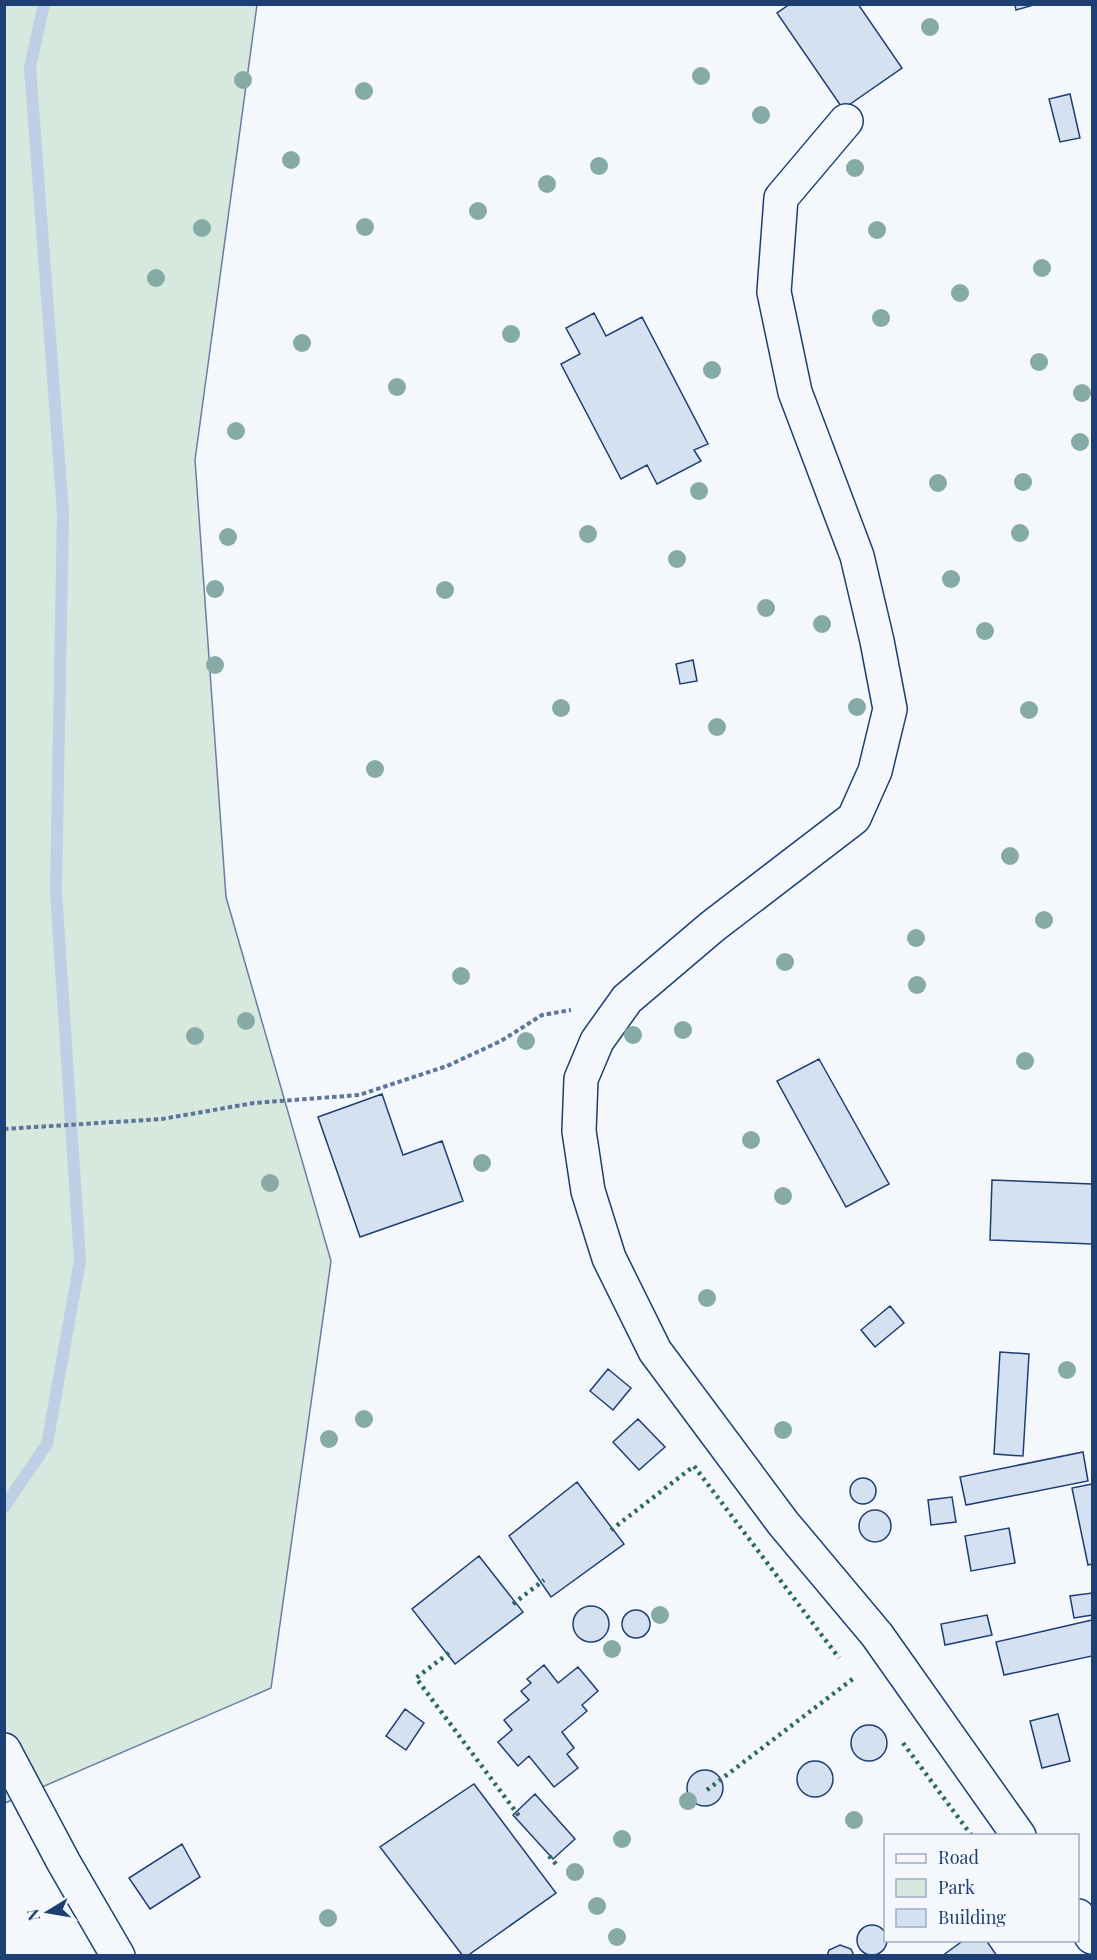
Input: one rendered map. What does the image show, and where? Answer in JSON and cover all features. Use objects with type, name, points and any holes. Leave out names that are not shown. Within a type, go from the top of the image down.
[{"type":"street","points":[[846,121],[781,198],[774,292],[795,392],[857,556],[877,641],[890,709],[875,771],[854,818],[713,926],[627,999],[597,1041],[582,1079],[579,1131],[588,1191],[609,1258],[655,1351],[783,1523],[877,1635],[1018,1834]]},
{"type":"street","points":[[4,1750],[64,1863],[118,1956]]},
{"type":"street","points":[[1079,1919],[1092,1937]]},
{"type":"path","points":[[4,1129],[162,1119],[254,1103],[358,1095],[447,1066],[501,1041],[542,1015],[627,999]]},
{"type":"green space","points":[[5,5],[257,5],[195,460],[226,897],[331,1261],[271,1688],[5,1803]]},
{"type":"building","points":[[790,4],[858,4],[902,68],[843,109],[777,13]]},
{"type":"building","points":[[1015,4],[1037,4],[1016,10]]},
{"type":"building","points":[[1070,94],[1080,138],[1060,142],[1049,99]]},
{"type":"building","points":[[594,313],[606,336],[642,317],[708,444],[694,450],[701,461],[657,484],[647,465],[621,479],[561,364],[580,354],[566,328]]},
{"type":"building","points":[[693,660],[697,681],[680,684],[676,664]]},
{"type":"building","points":[[819,1059],[889,1184],[846,1207],[777,1081]]},
{"type":"building","points":[[382,1094],[403,1155],[442,1141],[463,1201],[360,1237],[318,1117]]},
{"type":"building","points":[[992,1180],[1092,1184],[1092,1244],[990,1240]]},
{"type":"building","points":[[890,1306],[904,1323],[875,1347],[861,1330]]},
{"type":"building","points":[[1000,1352],[1029,1354],[1023,1456],[994,1454]]},
{"type":"building","points":[[608,1369],[631,1388],[613,1410],[590,1391]]},
{"type":"building","points":[[638,1419],[665,1447],[639,1470],[613,1442]]},
{"type":"building","points":[[1083,1452],[1088,1481],[966,1505],[960,1477]]},
{"type":"building","points":[[863,1478],[872,1482],[876,1491],[872,1500],[863,1504],[854,1500],[850,1491],[854,1482]]},
{"type":"building","points":[[577,1482],[624,1544],[551,1597],[509,1536]]},
{"type":"building","points":[[1092,1484],[1092,1564],[1088,1565],[1072,1488]]},
{"type":"building","points":[[952,1497],[956,1522],[931,1525],[928,1500]]},
{"type":"building","points":[[875,1510],[886,1515],[891,1526],[886,1537],[875,1542],[864,1537],[859,1526],[864,1515]]},
{"type":"building","points":[[1009,1528],[1015,1563],[971,1571],[965,1536]]},
{"type":"building","points":[[479,1556],[523,1612],[455,1664],[412,1609]]},
{"type":"building","points":[[1092,1593],[1092,1615],[1074,1618],[1070,1596]]},
{"type":"building","points":[[591,1606],[604,1611],[609,1624],[604,1637],[591,1642],[578,1637],[573,1624],[578,1611]]},
{"type":"building","points":[[636,1610],[646,1614],[650,1624],[646,1634],[636,1638],[626,1634],[622,1624],[626,1614]]},
{"type":"building","points":[[987,1615],[992,1635],[945,1645],[941,1624]]},
{"type":"building","points":[[1092,1620],[1092,1656],[1004,1675],[996,1642]]},
{"type":"building","points":[[544,1665],[558,1683],[578,1667],[598,1691],[582,1705],[587,1711],[562,1732],[574,1748],[567,1754],[578,1768],[554,1787],[529,1756],[518,1766],[498,1742],[512,1730],[504,1720],[529,1700],[521,1691],[531,1683],[527,1679]]},
{"type":"building","points":[[405,1709],[424,1723],[406,1750],[386,1736]]},
{"type":"building","points":[[1058,1714],[1070,1761],[1042,1768],[1030,1721]]},
{"type":"building","points":[[869,1725],[882,1730],[887,1743],[882,1756],[869,1761],[856,1756],[851,1743],[856,1730]]},
{"type":"building","points":[[815,1761],[828,1766],[833,1779],[828,1792],[815,1797],[802,1792],[797,1779],[802,1766]]},
{"type":"building","points":[[705,1770],[718,1775],[723,1788],[718,1801],[705,1806],[692,1801],[687,1788],[692,1775]]},
{"type":"building","points":[[474,1784],[556,1893],[467,1956],[463,1956],[380,1847]]},
{"type":"building","points":[[535,1794],[575,1839],[553,1859],[513,1815]]},
{"type":"building","points":[[182,1844],[200,1877],[150,1909],[129,1878]]},
{"type":"building","points":[[866,1926],[878,1926],[882,1930],[886,1946],[878,1954],[866,1954],[858,1946],[858,1934]]},
{"type":"building","points":[[961,1942],[987,1942],[997,1956],[942,1956]]},
{"type":"building","points":[[840,1945],[851,1949],[854,1956],[827,1956],[829,1950]]},
{"type":"waterway","points":[[4,1507],[47,1444],[80,1261],[56,891],[63,513],[30,67],[44,4]]},
{"type":"hedge","points":[[611,1530],[694,1466],[839,1658]]},
{"type":"hedge","points":[[513,1604],[544,1580]]},
{"type":"hedge","points":[[449,1653],[416,1678],[519,1816]]},
{"type":"hedge","points":[[707,1790],[854,1678]]},
{"type":"hedge","points":[[903,1743],[971,1834]]},
{"type":"hedge","points":[[549,1856],[556,1864]]}]
